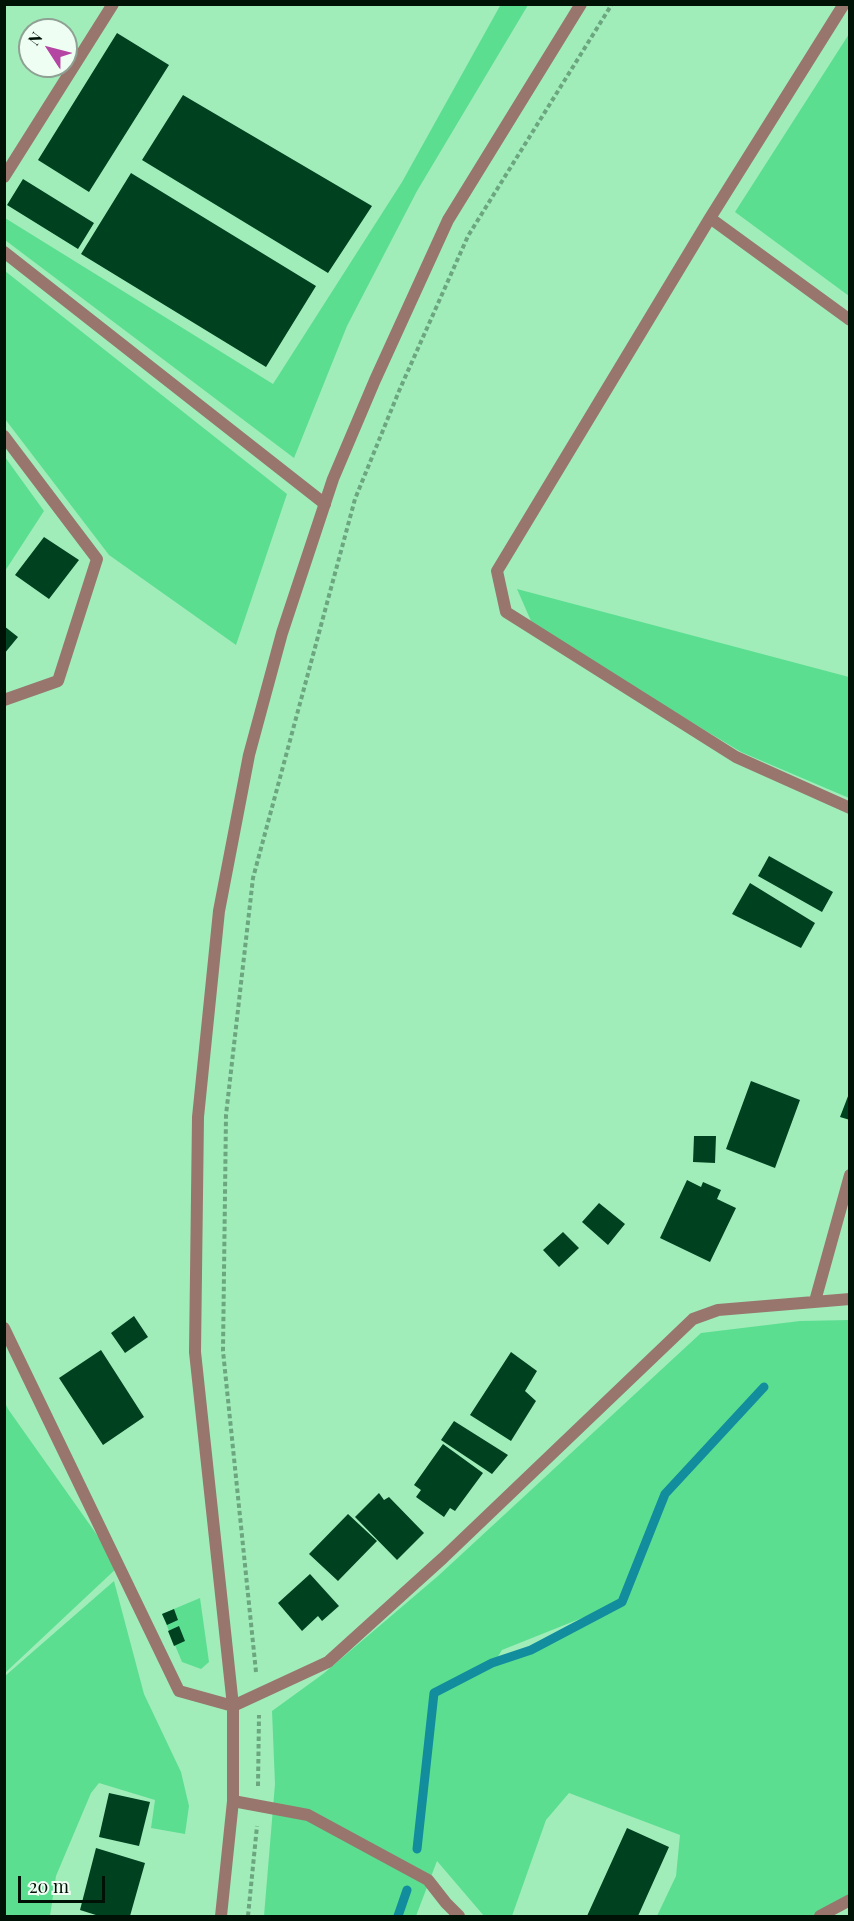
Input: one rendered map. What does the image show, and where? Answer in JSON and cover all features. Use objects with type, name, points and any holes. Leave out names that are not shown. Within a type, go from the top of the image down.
[{"type":"street","points":[[4,177],[112,4]]},
{"type":"street","points":[[220,1917],[233,1801],[233,1706],[195,1352],[198,1117],[219,910],[249,755],[282,633],[325,504],[375,380],[448,220],[581,4]]},
{"type":"street","points":[[844,4],[710,219],[497,571],[506,612],[736,757],[849,808]]},
{"type":"street","points":[[710,219],[849,320]]},
{"type":"street","points":[[4,252],[325,504]]},
{"type":"street","points":[[4,436],[97,559],[58,681],[4,700]]},
{"type":"street","points":[[815,1301],[849,1175]]},
{"type":"street","points":[[4,1328],[179,1691],[233,1706],[328,1662],[443,1558],[693,1319],[718,1310],[849,1299]]},
{"type":"street","points":[[233,1801],[308,1815],[428,1880],[459,1917]]},
{"type":"street","points":[[820,1917],[849,1900]]},
{"type":"street","points":[[444,1917],[446,1904]]},
{"type":"path","points":[[248,1917],[259,1806],[259,1694],[223,1351],[226,1115],[253,878],[355,498],[399,391],[468,236],[612,4]]},
{"type":"green space","points":[[501,4],[528,5],[417,191],[347,326],[294,458],[5,240],[5,218],[273,384],[402,182]]},
{"type":"green space","points":[[849,34],[849,296],[735,212]]},
{"type":"green space","points":[[5,271],[287,494],[236,645],[109,555],[5,419]]},
{"type":"green space","points":[[5,457],[44,511],[4,571]]},
{"type":"green space","points":[[517,589],[849,677],[849,798],[741,752],[613,675],[531,621]]},
{"type":"green space","points":[[849,1320],[849,1900],[820,1916],[657,1916],[676,1876],[680,1835],[569,1793],[546,1820],[512,1916],[484,1916],[437,1861],[416,1916],[264,1916],[275,1784],[272,1711],[323,1674],[438,1576],[701,1333],[800,1321]],"holes":[[[607,1608],[577,1627],[494,1663],[502,1650]]]},
{"type":"green space","points":[[4,1401],[119,1566],[5,1673]]},
{"type":"green space","points":[[114,1581],[144,1694],[181,1772],[189,1806],[185,1834],[151,1828],[155,1800],[99,1783],[91,1793],[56,1876],[50,1916],[5,1916],[5,1676]]},
{"type":"green space","points":[[200,1598],[209,1662],[201,1669],[182,1662],[162,1614]]},
{"type":"building","points":[[117,33],[169,65],[89,192],[38,160]]},
{"type":"building","points":[[183,95],[372,206],[328,273],[142,160]]},
{"type":"building","points":[[131,173],[316,286],[266,367],[81,254]]},
{"type":"building","points":[[23,179],[94,223],[78,249],[7,205]]},
{"type":"building","points":[[44,537],[79,560],[49,599],[15,575]]},
{"type":"building","points":[[4,626],[18,637],[4,654]]},
{"type":"building","points":[[769,856],[833,892],[822,912],[758,876]]},
{"type":"building","points":[[750,883],[815,923],[801,948],[732,914]]},
{"type":"building","points":[[751,1081],[800,1100],[775,1168],[726,1149]]},
{"type":"building","points":[[850,1091],[850,1120],[840,1117]]},
{"type":"building","points":[[694,1136],[716,1136],[715,1163],[693,1162]]},
{"type":"building","points":[[687,1180],[701,1187],[703,1182],[721,1190],[717,1199],[736,1208],[710,1262],[660,1238]]},
{"type":"building","points":[[599,1203],[625,1224],[608,1245],[582,1222]]},
{"type":"building","points":[[563,1232],[579,1248],[559,1267],[543,1250]]},
{"type":"building","points":[[134,1316],[148,1337],[125,1353],[111,1333]]},
{"type":"building","points":[[101,1350],[144,1417],[103,1445],[59,1378]]},
{"type":"building","points":[[511,1352],[537,1371],[525,1391],[536,1401],[511,1441],[470,1415]]},
{"type":"building","points":[[454,1421],[508,1455],[492,1474],[441,1440]]},
{"type":"building","points":[[443,1444],[483,1473],[455,1511],[450,1508],[444,1517],[416,1497],[421,1490],[414,1485]]},
{"type":"building","points":[[379,1493],[384,1500],[389,1497],[424,1533],[397,1560],[355,1517]]},
{"type":"building","points":[[348,1514],[377,1541],[338,1581],[309,1554]]},
{"type":"building","points":[[310,1574],[339,1606],[322,1621],[318,1616],[302,1631],[278,1603]]},
{"type":"building","points":[[174,1609],[178,1620],[167,1625],[162,1614]]},
{"type":"building","points":[[179,1626],[185,1641],[174,1646],[168,1631]]},
{"type":"building","points":[[109,1793],[150,1802],[139,1846],[99,1837]]},
{"type":"building","points":[[627,1828],[669,1847],[638,1916],[587,1916]]},
{"type":"building","points":[[96,1848],[145,1863],[130,1916],[99,1916],[80,1910]]},
{"type":"waterway","points":[[417,1849],[434,1693],[492,1663],[531,1650],[622,1602],[665,1494],[764,1387]]},
{"type":"waterway","points":[[398,1916],[407,1890]]}]
